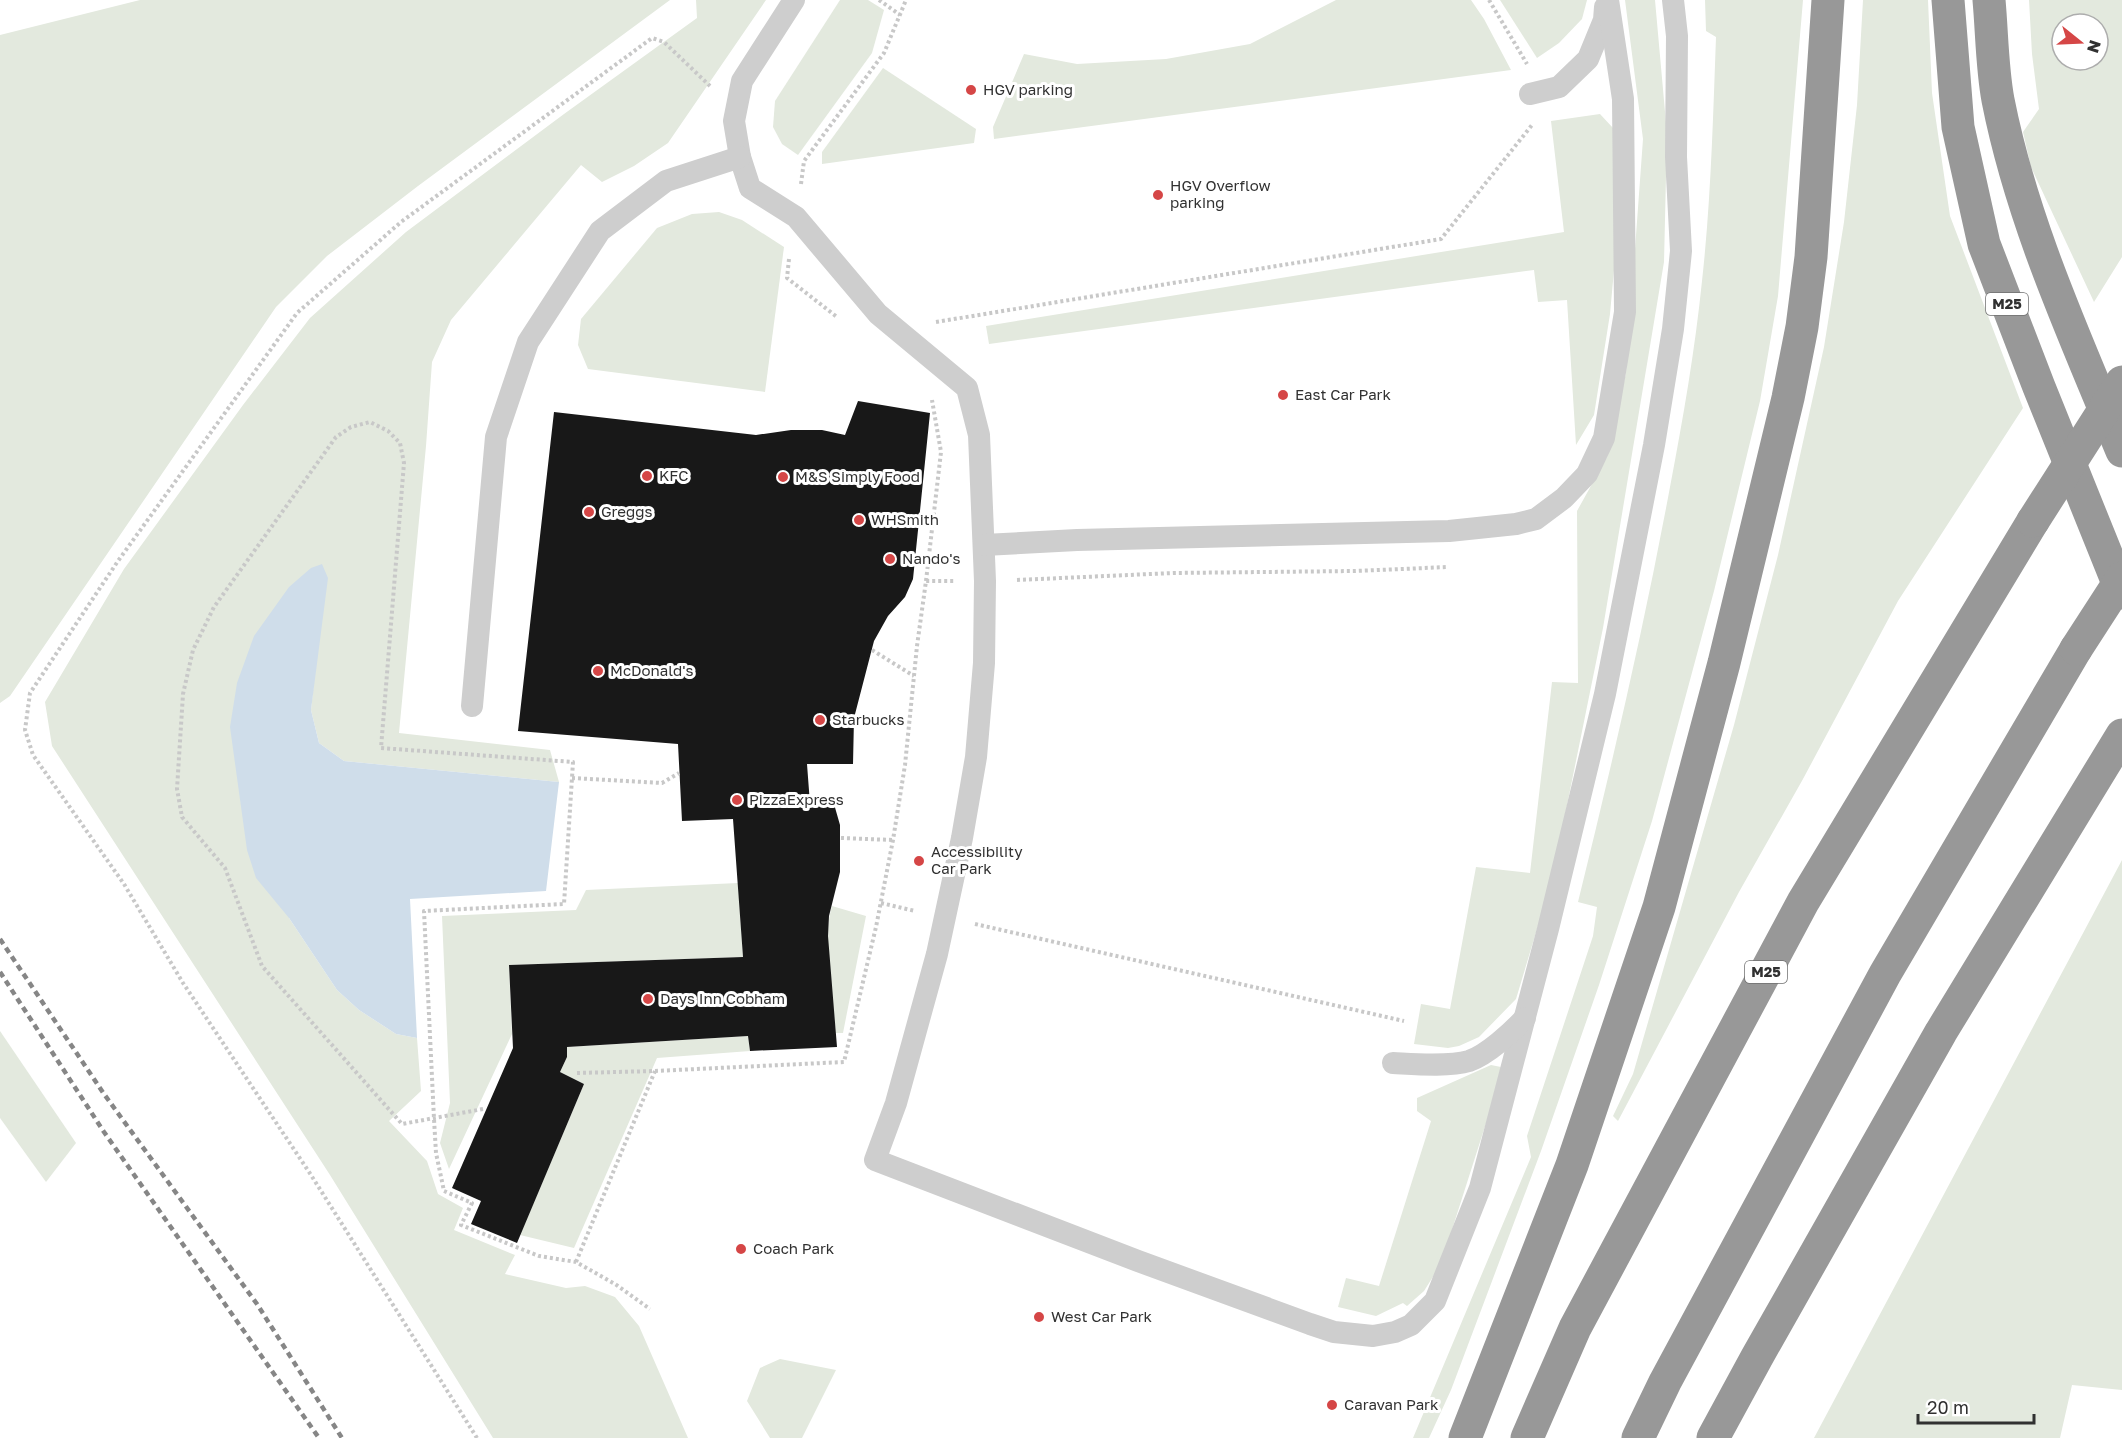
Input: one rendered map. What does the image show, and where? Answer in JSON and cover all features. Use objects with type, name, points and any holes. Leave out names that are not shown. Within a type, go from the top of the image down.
[{"type":"highway","points":[[1465,1438],[1572,1165],[1659,907],[1725,663],[1788,398],[1802,327],[1811,257],[1828,0]]},
{"type":"highway","name":"M25","points":[[1948,0],[1958,127],[1984,244],[2038,387],[2122,593]]},
{"type":"highway","points":[[1989,0],[1998,98],[2025,203],[2063,310],[2122,452]]},
{"type":"highway","name":"M25","points":[[1527,1438],[1575,1328],[1803,902],[2033,521],[2122,382]]},
{"type":"highway","points":[[1638,1438],[1665,1382],[1885,974],[2076,649],[2122,578]]},
{"type":"highway","points":[[1713,1438],[1941,1032],[2122,735]]},
{"type":"lane","points":[[794,0],[742,81],[734,121],[740,157],[750,188],[796,217],[878,314],[967,388],[979,435],[984,545],[984,663],[976,757],[945,917],[917,1031],[896,1103],[874,1160],[1221,1292],[1334,1332],[1373,1336],[1395,1332],[1411,1325],[1435,1301],[1480,1188],[1526,1017],[1605,694],[1654,445],[1673,329],[1681,251],[1676,158],[1677,36],[1673,0]]},
{"type":"lane","points":[[1530,94],[1559,87],[1588,59],[1604,20],[1607,0]]},
{"type":"lane","points":[[984,545],[1077,540],[1449,531],[1516,524],[1536,519],[1564,498],[1587,474],[1604,438],[1625,312],[1623,99],[1607,0]]},
{"type":"lane","points":[[472,706],[496,437],[528,342],[600,231],[666,181],[740,157]]},
{"type":"lane","points":[[1393,1063],[1427,1065],[1469,1061],[1506,1038],[1526,1017]]},
{"type":"path","points":[[879,0],[900,15]]},
{"type":"path","points":[[842,321],[786,278],[804,161],[884,53],[906,0]]},
{"type":"path","points":[[895,329],[1442,239],[1532,124],[1529,68],[1489,0]]},
{"type":"path","points":[[477,1438],[310,1174],[183,983],[124,884],[33,755],[26,730],[30,693],[118,561],[297,313],[400,222],[652,38],[664,42],[707,81],[734,121]]},
{"type":"path","points":[[926,581],[941,452],[932,396]]},
{"type":"path","points":[[483,1109],[434,1119],[402,1124],[262,966],[225,868],[182,817],[177,789],[183,694],[193,650],[208,618],[336,437],[351,427],[370,422],[388,430],[400,444],[404,463],[381,748],[573,762],[564,904],[424,910],[434,1119],[436,1153],[444,1191],[472,1203],[461,1225],[539,1256],[576,1262],[615,1284],[650,1309]]},
{"type":"path","points":[[872,650],[914,676]]},
{"type":"path","points":[[572,778],[662,783],[679,773]]},
{"type":"path","points":[[841,838],[893,840]]},
{"type":"path","points":[[881,903],[1404,1021]]},
{"type":"path","points":[[576,1262],[655,1071]]},
{"type":"shaded area","points":[[140,0],[670,0],[327,256],[276,307],[10,696],[0,703],[0,35]]},
{"type":"shaded area","points":[[696,0],[766,0],[668,143],[634,166],[602,182],[581,165],[451,320],[432,362],[399,733],[550,750],[559,782],[344,761],[319,743],[311,710],[322,565],[289,918],[337,990],[359,1010],[396,1034],[417,1038],[421,1091],[389,1121],[427,1161],[438,1194],[463,1208],[454,1230],[515,1255],[505,1274],[566,1288],[585,1286],[615,1297],[639,1326],[688,1438],[493,1438],[330,1175],[52,746],[45,702],[124,569],[243,405],[310,318],[406,232],[697,18]]},
{"type":"shaded area","points":[[840,0],[868,0],[884,10],[872,53],[798,155],[782,144],[773,127],[775,101]]},
{"type":"shaded area","points":[[1336,0],[1471,0],[1484,19],[1511,70],[994,139],[993,127],[1024,54],[1077,64],[1166,59],[1250,44]]},
{"type":"shaded area","points":[[1500,0],[1587,0],[1582,19],[1559,43],[1537,58]]},
{"type":"shaded area","points":[[1625,0],[1655,0],[1667,134],[1664,262],[1603,628],[1552,879],[1516,999],[1479,1037],[1459,1046],[1448,1048],[1414,1044],[1421,1004],[1450,1009],[1476,867],[1530,873],[1552,682],[1578,683],[1577,511],[1607,457],[1626,373],[1643,139]]},
{"type":"shaded area","points":[[1705,0],[1803,0],[1778,296],[1760,401],[1714,591],[1652,821],[1599,985],[1541,1151],[1451,1390],[1429,1438],[1413,1438],[1531,1157],[1527,1136],[1593,936],[1597,907],[1578,902],[1649,592],[1684,410],[1699,307],[1710,190],[1716,37],[1706,31]]},
{"type":"shaded area","points":[[1863,0],[1928,0],[1932,93],[1950,216],[2023,408],[1898,601],[1803,779],[1739,892],[1618,1121],[1613,1116],[1633,1074],[1734,725],[1778,555],[1824,347],[1844,222],[1857,105]]},
{"type":"shaded area","points":[[2029,0],[2122,0],[2122,257],[2094,302],[2031,167],[2023,132],[2039,109],[2032,54]]},
{"type":"shaded area","points":[[883,68],[976,129],[974,143],[822,164],[822,152]]},
{"type":"shaded area","points":[[1600,114],[1613,128],[1618,226],[1610,314],[1594,415],[1576,445],[1567,300],[1538,302],[1534,270],[989,344],[986,326],[1564,232],[1551,121]]},
{"type":"shaded area","points":[[719,212],[742,220],[784,247],[765,392],[588,369],[578,345],[581,319],[657,228],[692,214]]},
{"type":"shaded area","points":[[2122,860],[2122,1390],[2072,1385],[2060,1438],[1814,1438]]},
{"type":"shaded area","points":[[738,883],[743,957],[509,965],[512,1034],[449,1169],[440,1143],[450,1103],[442,916],[576,910],[586,890]]},
{"type":"shaded area","points":[[832,906],[866,916],[843,1033],[836,1033],[829,968],[828,934]]},
{"type":"shaded area","points":[[0,1031],[76,1143],[46,1182],[0,1118]]},
{"type":"shaded area","points":[[748,1036],[750,1051],[657,1058],[574,1248],[520,1235],[584,1084],[560,1072],[567,1057],[567,1047]]},
{"type":"shaded area","points":[[1491,1065],[1501,1067],[1488,1117],[1441,1264],[1424,1291],[1407,1306],[1403,1303],[1376,1316],[1338,1307],[1346,1278],[1379,1286],[1431,1121],[1417,1111],[1417,1098]]},
{"type":"shaded area","points":[[780,1359],[836,1370],[802,1438],[770,1438],[747,1401],[760,1368]]},
{"type":"water","points":[[322,564],[328,578],[311,710],[319,743],[344,761],[559,782],[546,891],[410,899],[417,1038],[396,1034],[359,1010],[337,990],[289,918],[256,878],[247,850],[230,727],[237,683],[254,636],[289,587],[311,568]]},
{"type":"building","points":[[858,401],[930,413],[913,579],[905,597],[888,616],[874,641],[854,718],[853,764],[807,764],[810,804],[834,804],[840,825],[840,872],[829,916],[828,936],[837,1047],[750,1051],[748,1036],[567,1047],[567,1057],[560,1072],[584,1084],[517,1243],[471,1224],[481,1201],[452,1188],[513,1048],[509,965],[743,957],[733,819],[682,821],[678,744],[518,731],[554,412],[756,435],[791,430],[822,430],[845,435]]},
{"type":"railway","points":[[0,939],[104,1094],[257,1304],[342,1438]]},
{"type":"railway","points":[[0,972],[104,1132],[319,1438]]},
{"type":"place","name":"HGV parking","points":[[971,90]]},
{"type":"place","name":"HGV Overflow parking","points":[[1158,195]]},
{"type":"place","name":"East Car Park","points":[[1283,395]]},
{"type":"place","name":"KFC","points":[[647,476]]},
{"type":"place","name":"M&S Simply Food","points":[[783,477]]},
{"type":"place","name":"Greggs","points":[[589,512]]},
{"type":"place","name":"WHSmith","points":[[859,520]]},
{"type":"place","name":"Nando's","points":[[890,559]]},
{"type":"place","name":"McDonald's","points":[[598,671]]},
{"type":"place","name":"Starbucks","points":[[820,720]]},
{"type":"place","name":"PizzaExpress","points":[[737,800]]},
{"type":"place","name":"Accessibility Car Park","points":[[919,861]]},
{"type":"place","name":"Days Inn Cobham","points":[[648,999]]},
{"type":"place","name":"Coach Park","points":[[741,1249]]},
{"type":"place","name":"West Car Park","points":[[1039,1317]]},
{"type":"place","name":"Caravan Park","points":[[1332,1405]]}]
